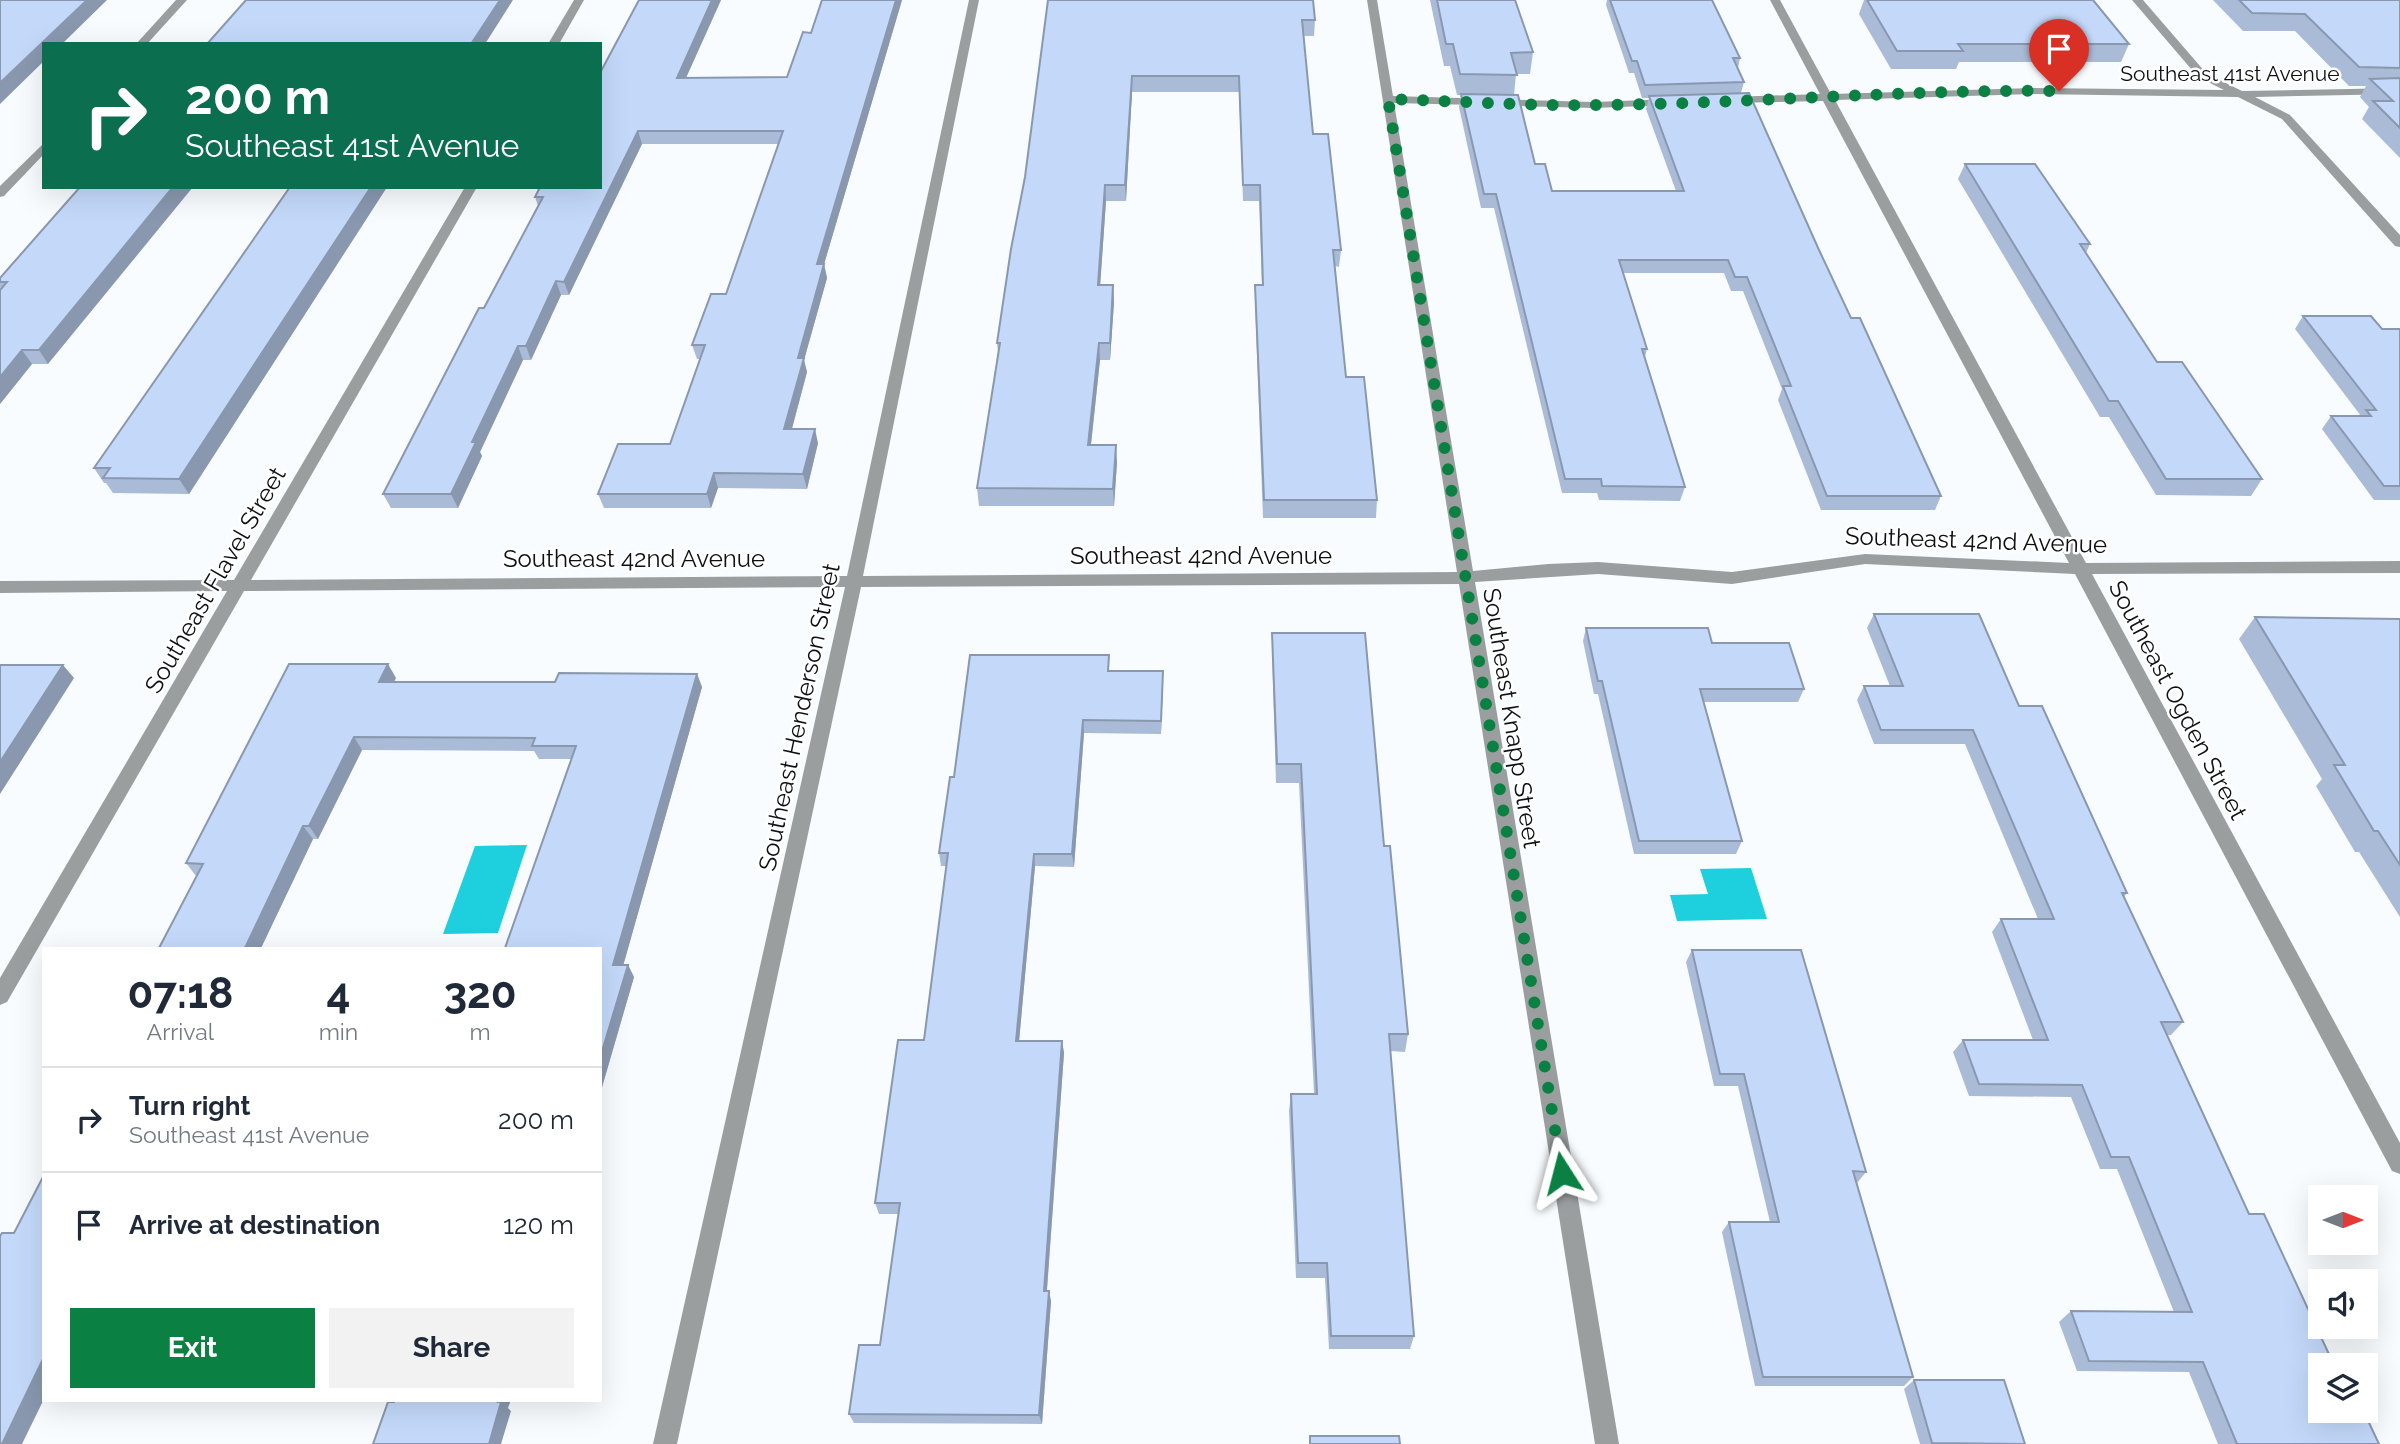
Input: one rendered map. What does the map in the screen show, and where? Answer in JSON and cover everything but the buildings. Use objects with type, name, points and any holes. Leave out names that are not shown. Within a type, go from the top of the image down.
[{"type":"street","points":[[143,42],[182,0]]},
{"type":"street","points":[[554,42],[579,0]]},
{"type":"street","name":"Southeast Henderson Street","points":[[665,1444],[854,582],[974,0]]},
{"type":"street","name":"Southeast Knapp Street","points":[[1372,0],[1607,1444]]},
{"type":"street","name":"Southeast Ogden Street","points":[[1775,0],[2400,1164]]},
{"type":"street","points":[[2137,0],[2202,75],[2286,117],[2400,243]]},
{"type":"street","name":"Southeast 41st Avenue","points":[[1720,100],[2034,91],[2240,94],[2400,91]]},
{"type":"street","points":[[1388,99],[1594,105],[1681,101]]},
{"type":"street","points":[[0,193],[42,149]]},
{"type":"street","name":"Southeast Flavel Street","points":[[0,996],[470,189]]},
{"type":"street","name":"Southeast 42nd Avenue","points":[[0,587],[1464,578],[1558,568],[1601,568],[1689,578],[1731,578],[1767,576],[1830,561],[1865,559],[2079,569],[2400,567]]},
{"type":"water","points":[[527,845],[498,933],[443,934],[475,846]]},
{"type":"water","points":[[1751,868],[1767,919],[1677,921],[1670,895],[1708,894],[1700,869]]},
{"type":"route","points":[[1562,1173],[1388,99],[1594,105],[1826,98],[1871,94],[2059,91]]}]
